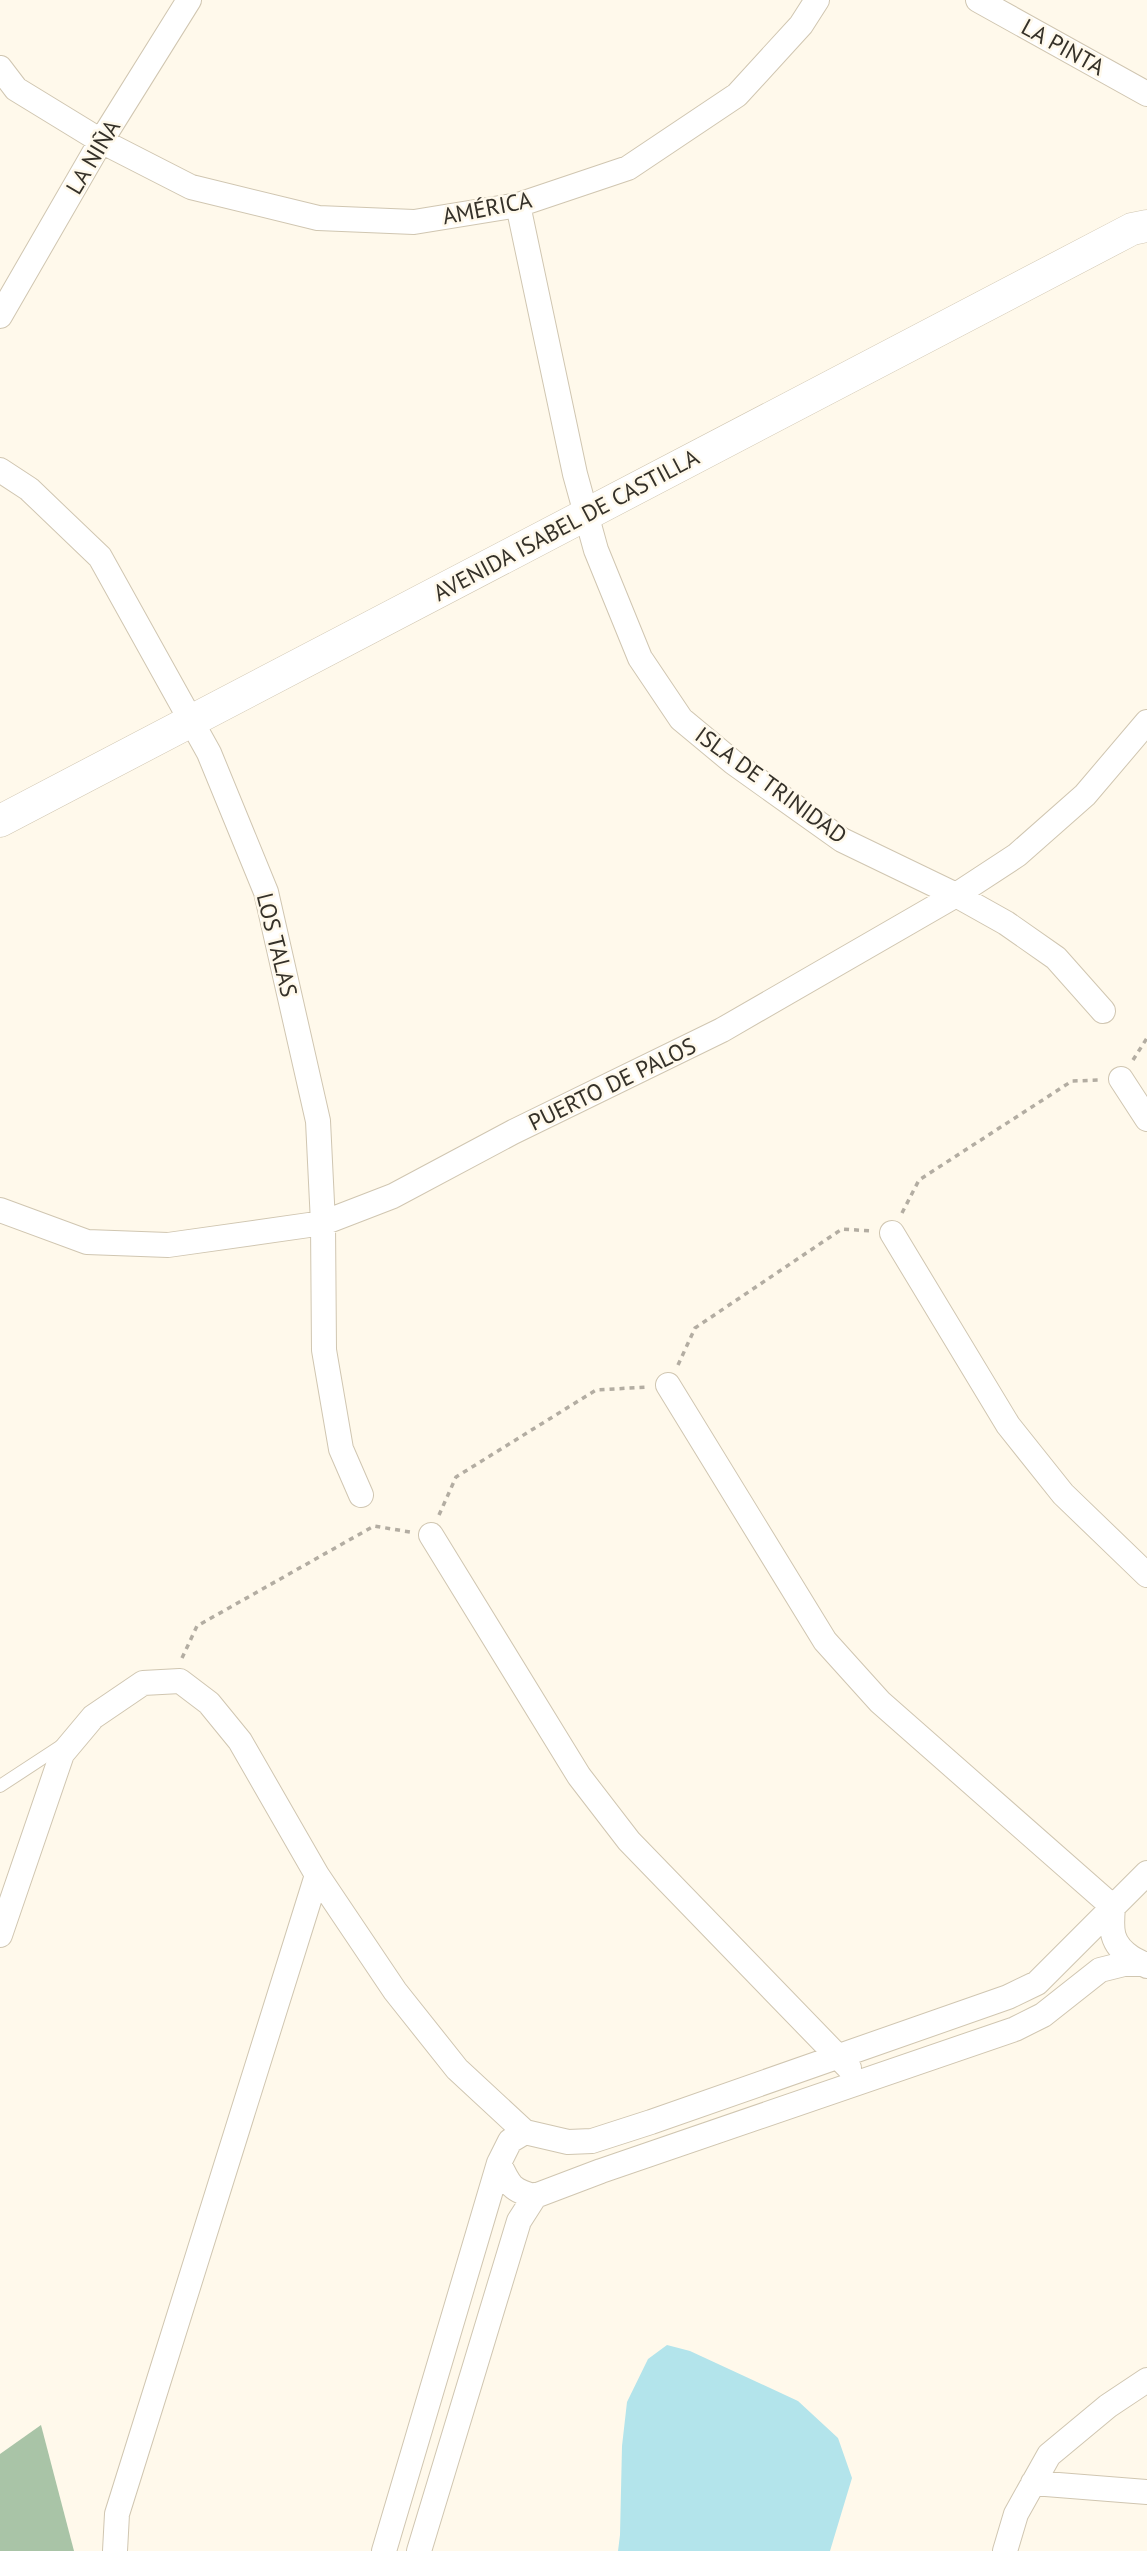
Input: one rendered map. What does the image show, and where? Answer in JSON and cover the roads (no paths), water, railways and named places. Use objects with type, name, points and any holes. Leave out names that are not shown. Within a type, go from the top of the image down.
[{"type":"street","name":"LA NIÑA","points":[[0,316],[102,141],[189,0]]},
{"type":"street","name":"AMÉRICA","points":[[0,68],[16,89],[102,141],[191,187],[318,218],[414,222],[518,205],[628,168],[737,95],[801,25],[817,0]]},
{"type":"street","name":"LA PINTA","points":[[978,0],[1147,94]]},
{"type":"street","name":"ISLA DE TRINIDAD","points":[[518,205],[575,474],[596,550],[640,658],[681,719],[734,763],[842,840],[956,895],[1006,923],[1056,958],[1102,1011]]},
{"type":"street","name":"AVENIDA ISABEL DE CASTILLA","points":[[0,821],[586,512],[1142,224]]},
{"type":"street","name":"LOS TALAS","points":[[0,470],[29,489],[100,557],[209,754],[266,892],[318,1121],[323,1223],[324,1350],[341,1449],[361,1495]]},
{"type":"street","name":"PUERTO DE PALOS","points":[[0,1210],[87,1242],[168,1245],[323,1223],[393,1196],[513,1132],[722,1030],[956,895],[1017,855],[1085,794],[1147,722]]},
{"type":"street","points":[[1121,1079],[1147,1119]]},
{"type":"street","points":[[892,1233],[1008,1425],[1063,1494],[1147,1575]]},
{"type":"street","points":[[668,1385],[825,1641],[880,1702],[1113,1907]]},
{"type":"street","points":[[431,1535],[579,1776],[629,1841],[840,2056],[861,2082]]},
{"type":"street","points":[[0,1935],[62,1754],[93,1717],[143,1683],[180,1682],[209,1703],[240,1741],[317,1875],[395,1991],[457,2069],[525,2132],[568,2142],[592,2141],[1008,1997],[1037,1983],[1146,1874]]},
{"type":"street","points":[[115,2551],[117,2514],[317,1875]]},
{"type":"street","points":[[1113,1907],[1111,1931],[1118,1945],[1130,1957],[1146,1965]]},
{"type":"street","points":[[499,2163],[506,2178],[518,2192],[535,2196],[1015,2029],[1043,2015],[1100,1970],[1124,1964],[1146,1965]]},
{"type":"street","points":[[384,2551],[499,2163],[510,2141],[525,2132]]},
{"type":"street","points":[[558,2140],[568,2156],[569,2172],[561,2186]]},
{"type":"street","points":[[419,2551],[519,2221],[535,2196]]},
{"type":"street","points":[[1004,2551],[1016,2514],[1049,2455],[1108,2406],[1147,2380]]},
{"type":"street","points":[[1033,2483],[1147,2492]]},
{"type":"lane","points":[[0,1786],[77,1736]]},
{"type":"water","points":[[667,2345],[690,2351],[798,2401],[838,2438],[852,2478],[830,2551],[618,2551],[622,2446],[627,2402],[648,2359]]}]
